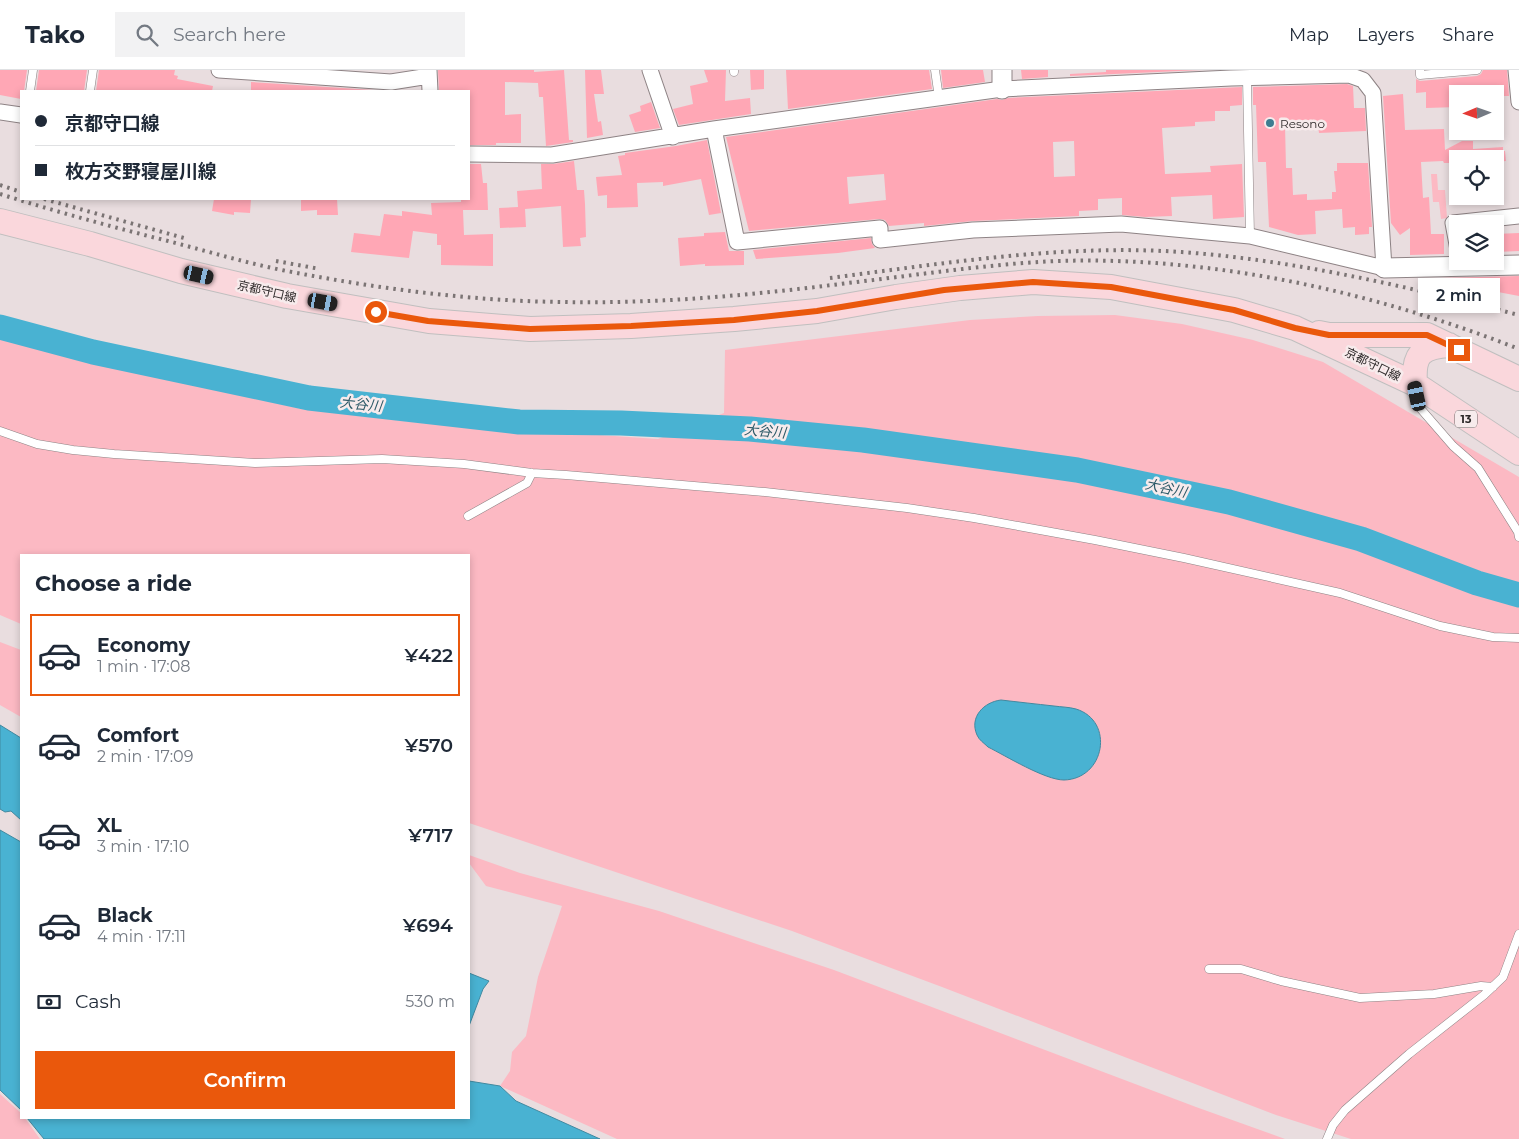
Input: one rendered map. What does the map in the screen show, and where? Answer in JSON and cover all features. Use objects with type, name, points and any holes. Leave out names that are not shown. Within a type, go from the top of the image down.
[{"type":"main road","name":"京都守口線","points":[[0,221],[90,244],[181,271],[287,296],[428,321],[530,329],[734,320],[817,311],[924,293],[1033,282],[1111,287],[1234,310],[1295,328],[1415,384],[1519,453]]},
{"type":"main road","points":[[1295,328],[1329,335],[1427,335],[1519,379]]},
{"type":"main road","points":[[1415,384],[1414,370],[1416,359],[1433,346],[1449,345]]},
{"type":"street","points":[[219,70],[313,73],[391,82],[429,79]]},
{"type":"street","points":[[650,70],[673,136]]},
{"type":"street","points":[[1002,70],[1002,89]]},
{"type":"street","points":[[1516,70],[1519,102]]},
{"type":"street","points":[[470,154],[552,155],[714,129],[1002,89],[1231,74],[1247,78],[1349,75],[1363,80],[1372,93],[1384,268]]},
{"type":"street","points":[[0,112],[20,115]]},
{"type":"street","points":[[714,129],[737,242],[880,228],[880,240],[973,230],[1121,224],[1250,236],[1384,268],[1449,260]]},
{"type":"street","points":[[1504,218],[1519,216]]},
{"type":"street","points":[[1504,264],[1519,265]]},
{"type":"lane","points":[[30,90],[33,70]]},
{"type":"lane","points":[[90,90],[93,70]]},
{"type":"lane","points":[[935,70],[939,98]]},
{"type":"lane","points":[[1420,70],[1420,75],[1477,70]]},
{"type":"lane","points":[[1247,78],[1250,236]]},
{"type":"lane","points":[[1415,384],[1420,408],[1453,446],[1478,468],[1518,532],[1519,537]]},
{"type":"lane","points":[[0,431],[37,444],[72,450],[255,462],[382,459],[464,464],[532,473],[765,492],[907,508],[974,518],[1184,558],[1340,593],[1440,626],[1493,636],[1519,638]]},
{"type":"lane","points":[[468,516],[527,483],[532,473]]},
{"type":"lane","points":[[1327,1139],[1333,1125],[1345,1110],[1409,1054],[1503,977],[1519,934]]},
{"type":"lane","points":[[1209,969],[1241,969],[1281,981],[1360,998],[1434,994],[1481,986],[1493,987]]},
{"type":"shaded area","points":[[1431,174],[1437,174],[1438,190],[1445,190],[1447,218],[1441,219],[1439,202],[1433,202]]},
{"type":"shaded area","points":[[1115,315],[1182,324],[1253,340],[1323,362],[1519,477],[1519,1139],[1351,1139],[1276,1115],[792,931],[470,823],[470,554],[20,554],[20,624],[0,615],[0,335],[72,358],[302,409],[421,423],[658,439],[724,413],[725,350],[970,320],[1038,316]]},
{"type":"shaded area","points":[[0,642],[20,650],[20,716],[0,705]]},
{"type":"shaded area","points":[[470,855],[520,873],[659,911],[834,970],[1285,1139],[617,1139],[500,1086],[510,1071],[512,1052],[526,1036],[538,977],[562,906],[486,886],[470,864]]},
{"type":"shaded area","points":[[0,1094],[20,1112],[20,1119],[26,1119],[40,1139],[0,1139]]},
{"type":"water","points":[[1001,700],[1071,708],[1088,715],[1096,725],[1100,736],[1100,749],[1096,760],[1089,770],[1078,777],[1064,780],[1056,779],[1036,772],[988,747],[978,737],[975,722],[984,707]]},
{"type":"water","points":[[0,725],[20,737],[20,819],[11,811],[5,812],[0,809]]},
{"type":"water","points":[[0,830],[20,841],[20,1109],[0,1090]]},
{"type":"water","points":[[470,973],[489,981],[483,989],[470,1023]]},
{"type":"water","points":[[470,1081],[500,1086],[516,1101],[600,1139],[44,1139],[28,1119],[470,1119]]},
{"type":"building","points":[[0,70],[27,70],[24,90],[20,90],[20,99],[0,95]]},
{"type":"building","points":[[39,70],[87,70],[84,90],[36,90]]},
{"type":"building","points":[[99,70],[175,70],[174,75],[178,76],[177,79],[213,86],[212,90],[96,90]]},
{"type":"building","points":[[438,70],[534,70],[534,72],[564,70],[569,140],[573,140],[573,142],[546,146],[543,97],[539,97],[538,83],[505,82],[505,115],[521,114],[521,143],[496,143],[496,145],[470,145],[470,90],[439,90]]},
{"type":"building","points":[[585,70],[601,70],[604,94],[594,94],[598,122],[601,121],[603,135],[587,138]]},
{"type":"building","points":[[704,70],[726,70],[725,101],[750,98],[751,114],[679,125],[673,109],[693,104],[690,86],[708,82]]},
{"type":"building","points":[[750,70],[764,70],[764,89],[751,90]]},
{"type":"building","points":[[786,70],[929,70],[932,89],[788,109]]},
{"type":"building","points":[[941,70],[983,70],[985,82],[943,88]]},
{"type":"building","points":[[1021,70],[1048,70],[1048,77],[1022,79]]},
{"type":"building","points":[[1106,70],[1202,70],[1070,76],[1070,74],[1106,72]]},
{"type":"building","points":[[1483,70],[1507,70],[1509,96],[1504,96],[1504,85],[1449,85],[1449,107],[1426,108],[1426,92],[1416,93],[1416,79],[1420,81],[1477,76]]},
{"type":"building","points":[[251,82],[374,90],[251,90]]},
{"type":"building","points":[[1347,84],[1353,86],[1354,108],[1365,108],[1366,131],[1319,133],[1318,124],[1285,125],[1286,168],[1292,168],[1293,195],[1307,194],[1307,200],[1332,199],[1332,192],[1336,192],[1334,171],[1337,171],[1337,163],[1368,163],[1372,227],[1369,227],[1369,234],[1355,235],[1355,227],[1343,228],[1342,209],[1315,211],[1316,234],[1298,235],[1269,227],[1266,162],[1258,162],[1256,105],[1253,105],[1253,87]]},
{"type":"building","points":[[1242,87],[1242,105],[1230,106],[1230,111],[1215,111],[1215,121],[1195,122],[1195,126],[1162,128],[1165,174],[1211,172],[1210,166],[1242,164],[1244,217],[1213,219],[1212,195],[1171,197],[1172,216],[1145,217],[1122,215],[1122,198],[1098,199],[1098,210],[1079,211],[1079,216],[973,221],[924,226],[924,223],[889,226],[885,220],[879,219],[749,231],[726,137],[1008,98]],"holes":[[[1074,141],[1075,176],[1054,177],[1053,142]],[[884,174],[886,200],[849,204],[847,177]]]},
{"type":"building","points":[[1403,94],[1405,130],[1444,129],[1445,150],[1462,141],[1473,141],[1473,149],[1503,147],[1503,150],[1449,150],[1449,163],[1444,163],[1443,161],[1421,162],[1423,198],[1429,197],[1431,234],[1444,234],[1444,254],[1410,255],[1410,228],[1400,235],[1391,223],[1383,96]]},
{"type":"building","points":[[651,102],[660,128],[635,132],[629,115],[641,111],[640,106]]},
{"type":"building","points":[[707,140],[721,213],[709,215],[701,179],[663,186],[663,182],[637,183],[638,207],[607,208],[607,195],[598,196],[596,177],[622,175],[618,156],[625,155],[625,153]]},
{"type":"building","points":[[574,161],[577,190],[584,190],[586,237],[580,238],[581,246],[563,247],[561,206],[525,209],[526,227],[500,228],[499,208],[518,207],[517,191],[542,189],[541,164]]},
{"type":"building","points":[[470,164],[481,164],[483,183],[487,183],[488,210],[463,210],[464,235],[493,234],[493,266],[441,265],[441,245],[437,245],[437,234],[413,231],[409,258],[351,252],[354,233],[380,236],[384,214],[402,216],[402,211],[432,215],[431,203],[461,202],[461,200],[470,200]]},
{"type":"building","points":[[214,200],[251,200],[250,213],[234,212],[234,215],[212,211]]},
{"type":"building","points":[[301,200],[337,200],[338,215],[317,215],[317,210],[301,211]]},
{"type":"building","points":[[725,232],[729,251],[744,251],[744,265],[705,266],[705,264],[680,266],[678,238],[704,236],[704,233]]},
{"type":"building","points":[[1519,233],[1519,251],[1504,252],[1504,234]]},
{"type":"building","points":[[871,238],[875,248],[838,253],[756,259],[753,250]]},
{"type":"building","points":[[1519,276],[1519,296],[1440,281],[1440,278]]},
{"type":"waterway","name":"大谷川","points":[[0,327],[93,352],[309,398],[519,422],[621,423],[750,429],[863,440],[1077,470],[1229,502],[1361,539],[1477,583],[1519,595]]},
{"type":"railway","points":[[0,185],[20,192]]},
{"type":"railway","points":[[0,194],[20,200]]},
{"type":"railway","points":[[20,200],[102,224],[276,269],[359,284],[460,297],[562,302],[634,302],[706,298],[777,291],[1005,265],[1057,261],[1116,261],[1175,265],[1293,282],[1408,310],[1519,349]]},
{"type":"railway","points":[[48,200],[184,238]]},
{"type":"railway","points":[[830,278],[1005,256],[1093,251],[1181,252],[1266,261],[1309,268],[1435,294],[1519,315]]},
{"type":"railway","points":[[276,261],[320,269]]},
{"type":"place","name":"Resono","points":[[1270,123]]},
{"type":"route","points":[[376,312],[428,321],[530,329],[631,326],[734,320],[817,311],[944,290],[1033,282],[1111,287],[1234,310],[1295,328],[1329,335],[1427,335],[1459,350]]}]
